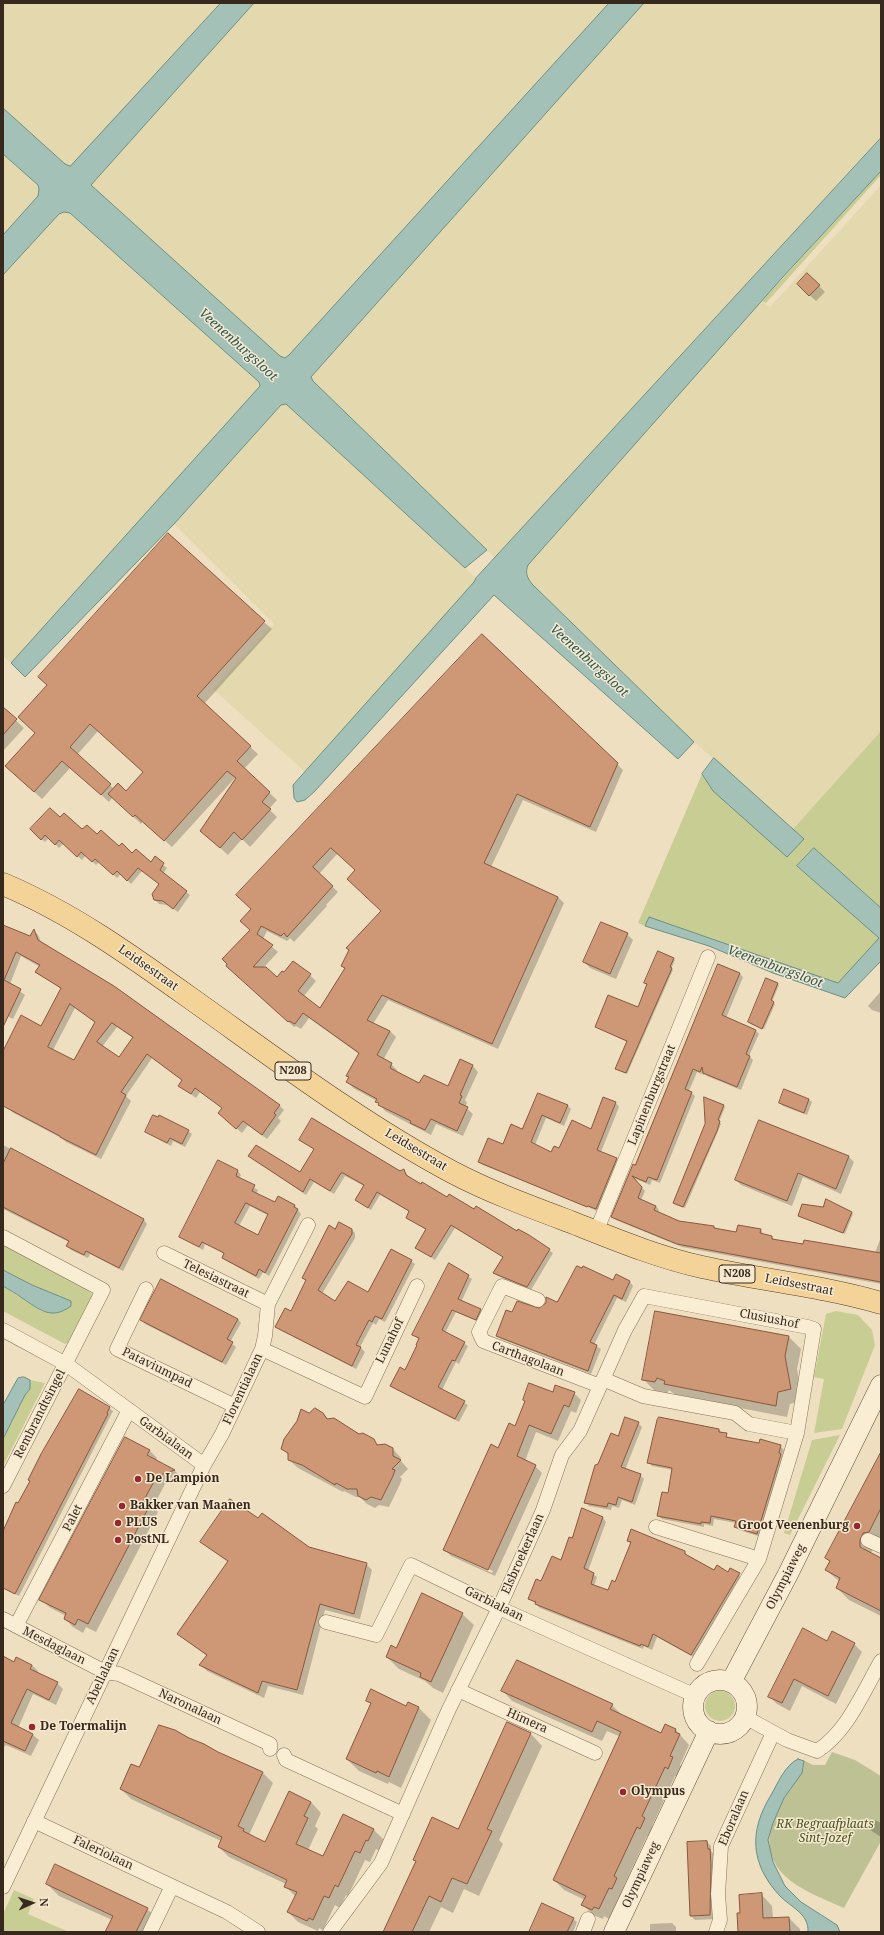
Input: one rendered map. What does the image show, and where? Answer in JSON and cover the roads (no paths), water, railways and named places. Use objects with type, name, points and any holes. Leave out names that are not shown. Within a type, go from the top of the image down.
[{"type":"main road","name":"Leidsestraat","points":[[3,884],[49,906],[108,940],[305,1079],[454,1173],[501,1194],[668,1259],[703,1267],[849,1294],[881,1304]]},
{"type":"main road","name":"Olympiaweg","points":[[731,1682],[788,1574],[881,1385]]},
{"type":"main road","points":[[720,1680],[731,1682],[740,1688],[745,1697],[747,1707],[745,1717],[739,1726],[730,1732],[719,1733],[709,1731],[700,1725],[695,1716],[694,1706],[696,1696],[701,1688],[709,1682],[720,1680]]},
{"type":"main road","name":"Olympiaweg","points":[[614,1932],[709,1731]]},
{"type":"street","name":"Lapinenburgstraat","points":[[596,1232],[708,957]]},
{"type":"street","points":[[262,1349],[265,1336],[268,1304],[308,1225]]},
{"type":"street","name":"Rembrandtsingel","points":[[3,1237],[103,1290],[3,1486]]},
{"type":"street","name":"Telesiastraat","points":[[164,1253],[268,1304]]},
{"type":"street","name":"Lunahof","points":[[365,1397],[417,1286]]},
{"type":"street","name":"Carthagolaan","points":[[538,1300],[502,1286],[479,1332],[483,1341],[601,1383]]},
{"type":"street","name":"Pataviumpad","points":[[146,1289],[117,1349],[235,1406]]},
{"type":"street","name":"Elsbroekerlaan","points":[[330,1932],[381,1862],[458,1690],[499,1608],[543,1510],[562,1455],[580,1431],[601,1383],[644,1296]]},
{"type":"street","name":"Clusiushof","points":[[644,1296],[814,1329],[796,1433],[759,1559],[697,1664]]},
{"type":"street","name":"Garbialaan","points":[[4,1333],[66,1364],[204,1465]]},
{"type":"street","name":"Florentialaan","points":[[204,1465],[235,1406],[262,1349],[365,1397]]},
{"type":"street","points":[[601,1383],[643,1396],[735,1413],[749,1424],[796,1433]]},
{"type":"street","name":"Palet","points":[[16,1626],[129,1410]]},
{"type":"street","name":"Abellalaan","points":[[3,1887],[204,1465]]},
{"type":"street","points":[[656,1527],[759,1559]]},
{"type":"street","points":[[868,1540],[881,1546]]},
{"type":"street","name":"Garbialaan","points":[[326,1622],[376,1635],[411,1565],[499,1608],[696,1696]]},
{"type":"street","name":"Mesdaglaan","points":[[3,1619],[105,1672]]},
{"type":"street","points":[[745,1717],[773,1733],[817,1751],[827,1744],[846,1724],[881,1661]]},
{"type":"street","name":"Naronalaan","points":[[105,1672],[119,1674],[270,1744],[270,1749]]},
{"type":"street","name":"Himera","points":[[458,1690],[596,1753]]},
{"type":"street","name":"Eboralaan","points":[[716,1932],[720,1920],[718,1894],[721,1846],[773,1733]]},
{"type":"street","points":[[284,1755],[286,1760],[403,1814]]},
{"type":"street","name":"Faleriolaan","points":[[34,1821],[227,1912],[258,1932]]},
{"type":"street","points":[[150,1932],[172,1886]]},
{"type":"street","points":[[583,1932],[588,1919]]},
{"type":"water","name":"Veenenburgsloot","points":[[221,3],[254,3],[91,185],[280,356],[285,358],[609,3],[644,3],[311,377],[313,381],[487,550],[465,568],[286,404],[281,405],[174,524],[25,677],[11,663],[260,386],[259,382],[70,213],[64,212],[59,214],[3,275],[3,235],[38,196],[39,189],[38,185],[3,154],[3,108],[65,164],[70,166]]},
{"type":"water","name":"Veenenburgsloot","points":[[881,138],[881,171],[782,278],[528,565],[527,568],[527,575],[532,584],[694,742],[678,759],[494,595],[315,791],[305,800],[297,802],[294,798],[293,785],[476,578]]},
{"type":"water","points":[[714,758],[804,839],[787,857],[713,791],[702,774]]},
{"type":"water","name":"Veenenburgsloot","points":[[814,848],[881,908],[881,961],[845,998],[773,973],[709,946],[645,926],[649,917],[838,983],[879,938],[797,866]]},
{"type":"water","points":[[3,1270],[32,1285],[71,1301],[71,1306],[57,1313],[45,1312],[3,1286]]},
{"type":"water","points":[[24,1377],[30,1380],[30,1389],[25,1395],[3,1439],[3,1405],[18,1378]]},
{"type":"water","points":[[798,1759],[804,1761],[802,1773],[784,1798],[773,1823],[768,1840],[773,1862],[785,1886],[801,1902],[837,1925],[840,1932],[808,1932],[807,1925],[802,1915],[783,1899],[769,1883],[762,1871],[758,1859],[756,1834],[764,1808],[789,1765]]},
{"type":"place","name":"De Lampion","points":[[138,1479]]},
{"type":"place","name":"Bakker van Maanen","points":[[122,1506]]},
{"type":"place","name":"PLUS","points":[[118,1523]]},
{"type":"place","name":"Groot Veenenburg","points":[[857,1526]]},
{"type":"place","name":"PostNL","points":[[118,1540]]},
{"type":"place","name":"De Toermalijn","points":[[32,1727]]},
{"type":"place","name":"Olympus","points":[[623,1792]]},
{"type":"park label","name":"RK Begraafplaats Sint-Jozef","points":[[825,1832]]}]
